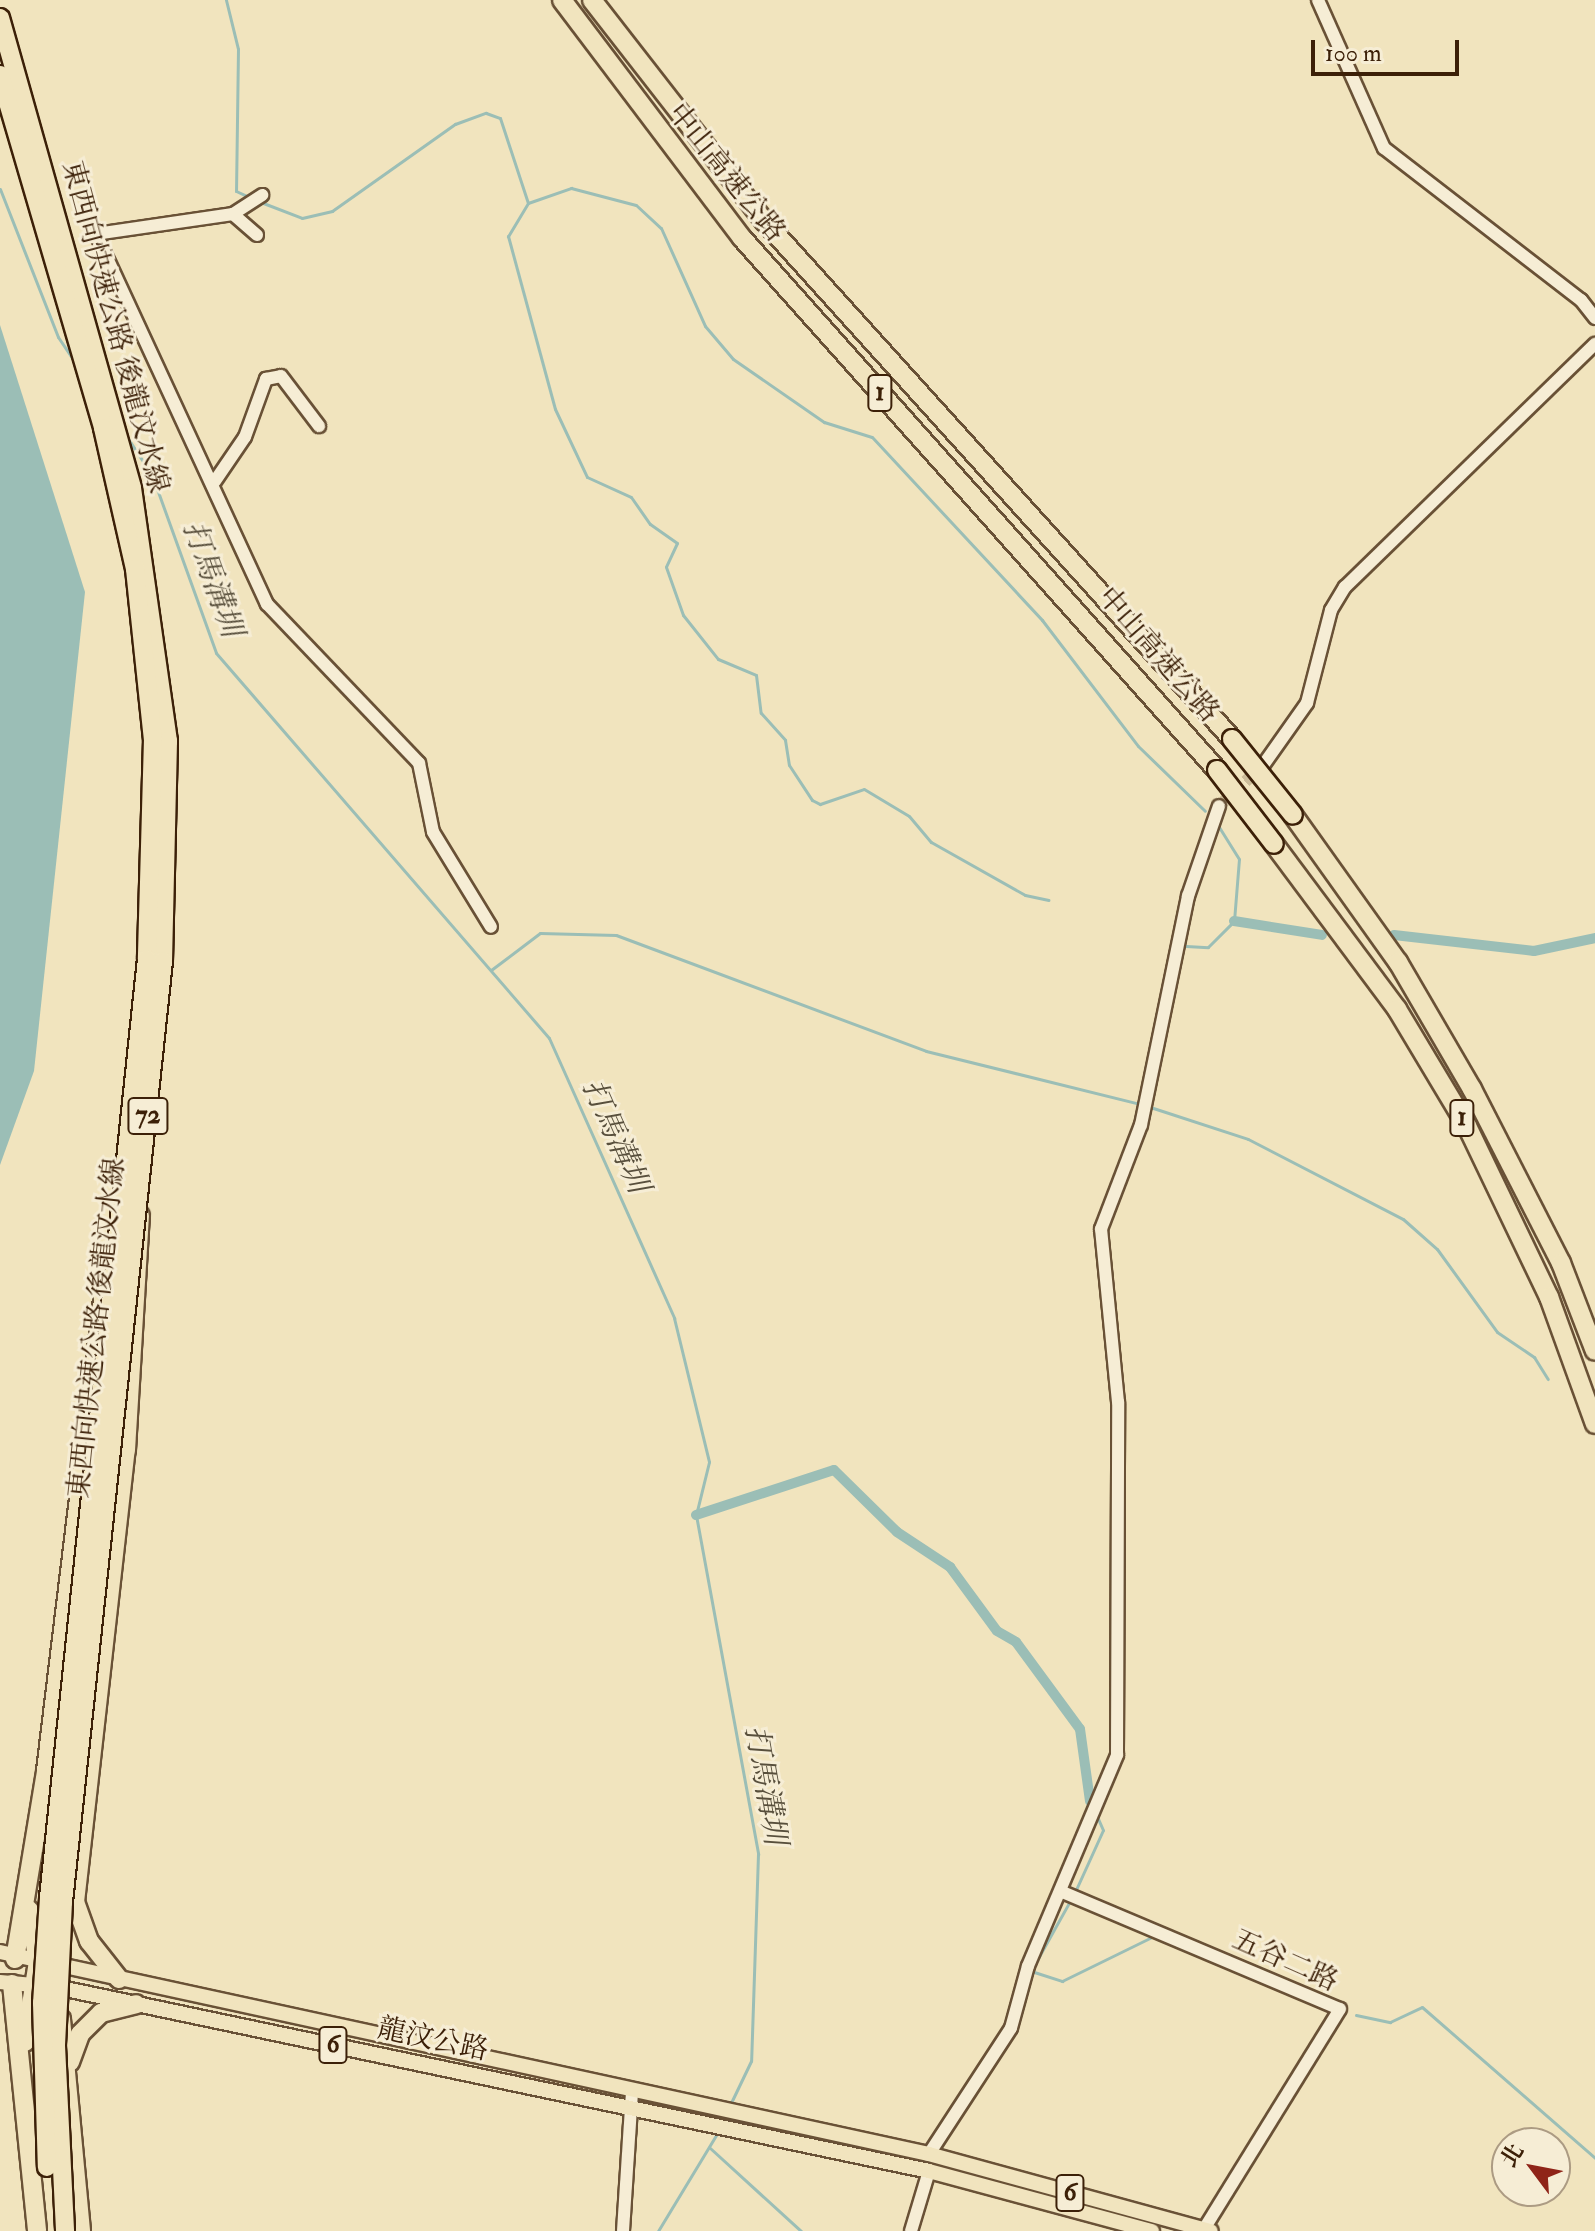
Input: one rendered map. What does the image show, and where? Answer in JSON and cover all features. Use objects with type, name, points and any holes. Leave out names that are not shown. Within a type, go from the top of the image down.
[{"type":"highway","name":"中山高速公路","points":[[562,0],[742,238],[1073,601],[1217,770],[1397,1009],[1467,1126],[1549,1297],[1595,1424]]},
{"type":"highway","name":"中山高速公路","points":[[592,0],[764,221],[1232,739],[1293,815],[1398,962],[1472,1089],[1561,1263],[1595,1351]]},
{"type":"highway","name":"東西向快速公路 後龍汶水線","points":[[0,18],[117,426],[163,670],[168,893],[139,1204],[63,1902],[56,2046],[65,2231]]},
{"type":"highway","name":"東西向快速公路 後龍汶水線","points":[[0,75],[103,428],[147,668],[155,835],[127,1170],[43,1988],[52,2231]]},
{"type":"highway","points":[[5,1956],[28,1899],[96,1340],[127,1170]]},
{"type":"highway","points":[[81,2231],[69,2065],[56,1987],[57,1967],[75,1902],[126,1450],[143,1244],[139,1204]]},
{"type":"highway","points":[[23,2066],[38,1962],[28,1899]]},
{"type":"highway","points":[[75,1902],[89,1941],[119,1979]]},
{"type":"highway","points":[[4,1981],[23,2066],[37,2231]]},
{"type":"highway","points":[[69,2065],[80,2034],[101,2013],[136,2004]]},
{"type":"main road","name":"6","points":[[5,1956],[57,1967]]},
{"type":"main road","name":"龍汶公路","points":[[57,1967],[632,2091]]},
{"type":"main road","name":"6","points":[[4,1981],[37,1984]]},
{"type":"main road","name":"龍汶公路","points":[[37,1984],[629,2109]]},
{"type":"main road","name":"6","points":[[632,2091],[929,2154],[1207,2230]]},
{"type":"main road","name":"6","points":[[629,2109],[929,2171],[1152,2231]]},
{"type":"main road","points":[[929,2154],[929,2171]]},
{"type":"street","points":[[1318,0],[1384,148],[1581,300],[1595,318]]},
{"type":"street","points":[[262,195],[233,214],[96,234],[215,481],[267,604],[419,763],[433,832],[491,927]]},
{"type":"street","points":[[233,214],[257,235]]},
{"type":"street","points":[[1264,764],[1307,703],[1331,610],[1345,587],[1595,344]]},
{"type":"street","points":[[215,481],[249,429],[266,379],[281,376],[319,426]]},
{"type":"street","points":[[929,2154],[1011,2028],[1028,1966],[1067,1894],[1117,1755],[1122,1646],[1118,1402],[1101,1229],[1146,1105],[1188,896],[1219,806]]},
{"type":"street","name":"五谷二路","points":[[1067,1894],[1340,2009],[1207,2230]]},
{"type":"street","points":[[623,2231],[632,2091]]},
{"type":"street","points":[[911,2231],[929,2171]]},
{"type":"water","points":[[0,325],[85,592],[34,1071],[0,1165]]},
{"type":"waterway","points":[[226,0],[238,49],[236,191],[251,198]]},
{"type":"waterway","points":[[258,201],[302,218],[332,211],[455,124],[486,113],[500,118],[528,203],[508,236],[555,409],[587,477],[631,497],[650,524],[677,543],[666,567],[683,615],[718,659],[756,675],[761,713],[785,740],[789,765],[812,800],[820,804],[864,789],[909,816],[931,842],[1025,895],[1048,900]]},
{"type":"waterway","points":[[528,203],[571,188],[636,205],[661,228],[705,326],[733,359],[824,422],[872,437],[1042,620],[1138,746],[1205,811]]},
{"type":"waterway","name":"打馬溝圳","points":[[0,189],[58,337],[75,362]]},
{"type":"waterway","name":"打馬溝圳","points":[[127,437],[152,475],[216,653],[549,1038],[674,1318],[709,1462],[696,1515],[758,1854],[751,2061],[729,2107]]},
{"type":"waterway","points":[[1186,946],[1208,947],[1234,921],[1239,859],[1218,826]]},
{"type":"waterway","points":[[1234,921],[1322,935]]},
{"type":"waterway","points":[[491,970],[540,933],[616,935],[926,1051],[1140,1104]]},
{"type":"waterway","points":[[1394,935],[1534,951],[1595,938]]},
{"type":"waterway","points":[[1147,1106],[1248,1139],[1403,1219],[1437,1249],[1497,1332],[1534,1357],[1548,1379]]},
{"type":"waterway","points":[[696,1515],[834,1470],[897,1532],[950,1567],[997,1631],[1016,1642],[1080,1729],[1090,1801]]},
{"type":"waterway","points":[[1074,1894],[1103,1830],[1096,1814]]},
{"type":"waterway","points":[[1037,1960],[1070,1901]]},
{"type":"waterway","points":[[1031,1971],[1062,1981],[1152,1937]]},
{"type":"waterway","points":[[1356,2015],[1390,2022],[1422,2007],[1595,2158]]},
{"type":"waterway","name":"打馬溝圳","points":[[658,2231],[718,2132]]},
{"type":"waterway","points":[[710,2148],[801,2231]]},
{"type":"tunnel","points":[[1219,806],[1262,766]]}]
